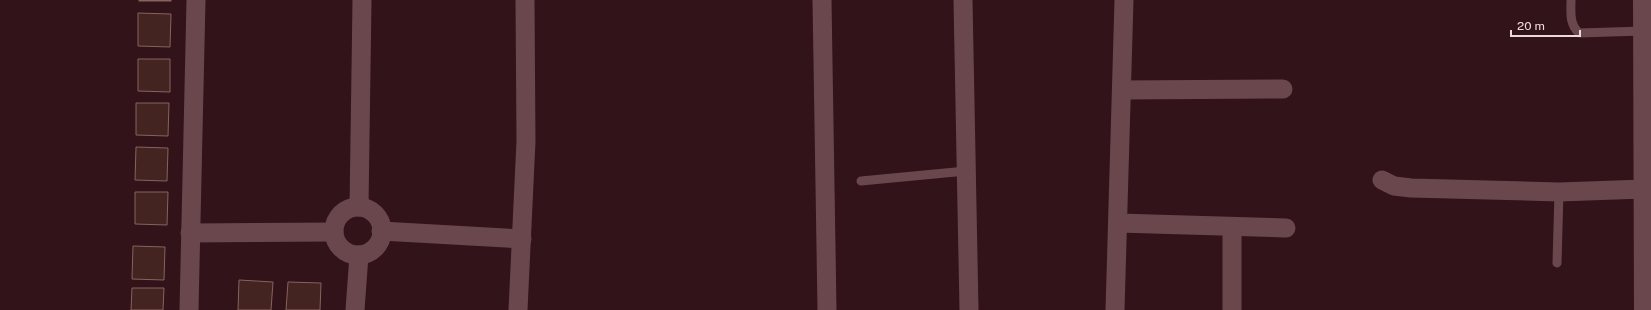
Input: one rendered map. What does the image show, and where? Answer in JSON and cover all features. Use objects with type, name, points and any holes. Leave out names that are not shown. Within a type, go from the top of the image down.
[{"type":"street","points":[[189,310],[196,0]]},
{"type":"street","points":[[359,207],[362,0]]},
{"type":"street","points":[[518,310],[526,141],[525,0]]},
{"type":"street","points":[[822,0],[827,310]]},
{"type":"street","points":[[963,0],[970,310]]},
{"type":"street","points":[[1115,310],[1124,0]]},
{"type":"street","points":[[1644,0],[1643,31],[1647,68],[1645,310]]},
{"type":"street","points":[[1122,90],[1283,89]]},
{"type":"street","points":[[1382,180],[1394,186],[1411,188],[1559,192],[1646,181]]},
{"type":"street","points":[[359,207],[368,209],[375,214],[380,222],[382,231],[380,240],[375,248],[367,253],[359,255],[351,254],[339,246],[334,232],[338,217],[351,208],[359,207]]},
{"type":"street","points":[[1118,223],[1286,228]]},
{"type":"street","points":[[1232,227],[1232,310]]},
{"type":"street","points":[[382,231],[522,239]]},
{"type":"street","points":[[190,233],[334,232]]},
{"type":"street","points":[[355,310],[359,255]]},
{"type":"lane","points":[[1570,0],[1571,21],[1574,29],[1579,33],[1643,31]]},
{"type":"lane","points":[[861,181],[966,172]]},
{"type":"lane","points":[[1557,263],[1559,192]]},
{"type":"building","points":[[171,0],[171,1],[139,1]]},
{"type":"building","points":[[138,13],[171,14],[170,47],[138,46]]},
{"type":"building","points":[[138,59],[170,59],[170,92],[138,91]]},
{"type":"building","points":[[136,103],[169,103],[168,136],[136,135]]},
{"type":"building","points":[[136,147],[168,148],[167,181],[135,180]]},
{"type":"building","points":[[135,192],[168,192],[167,225],[135,224]]},
{"type":"building","points":[[133,246],[165,247],[164,280],[132,279]]},
{"type":"building","points":[[239,280],[273,282],[271,310],[238,310]]},
{"type":"building","points":[[288,282],[321,283],[320,310],[286,310]]},
{"type":"building","points":[[132,288],[164,288],[163,310],[131,310]]}]
